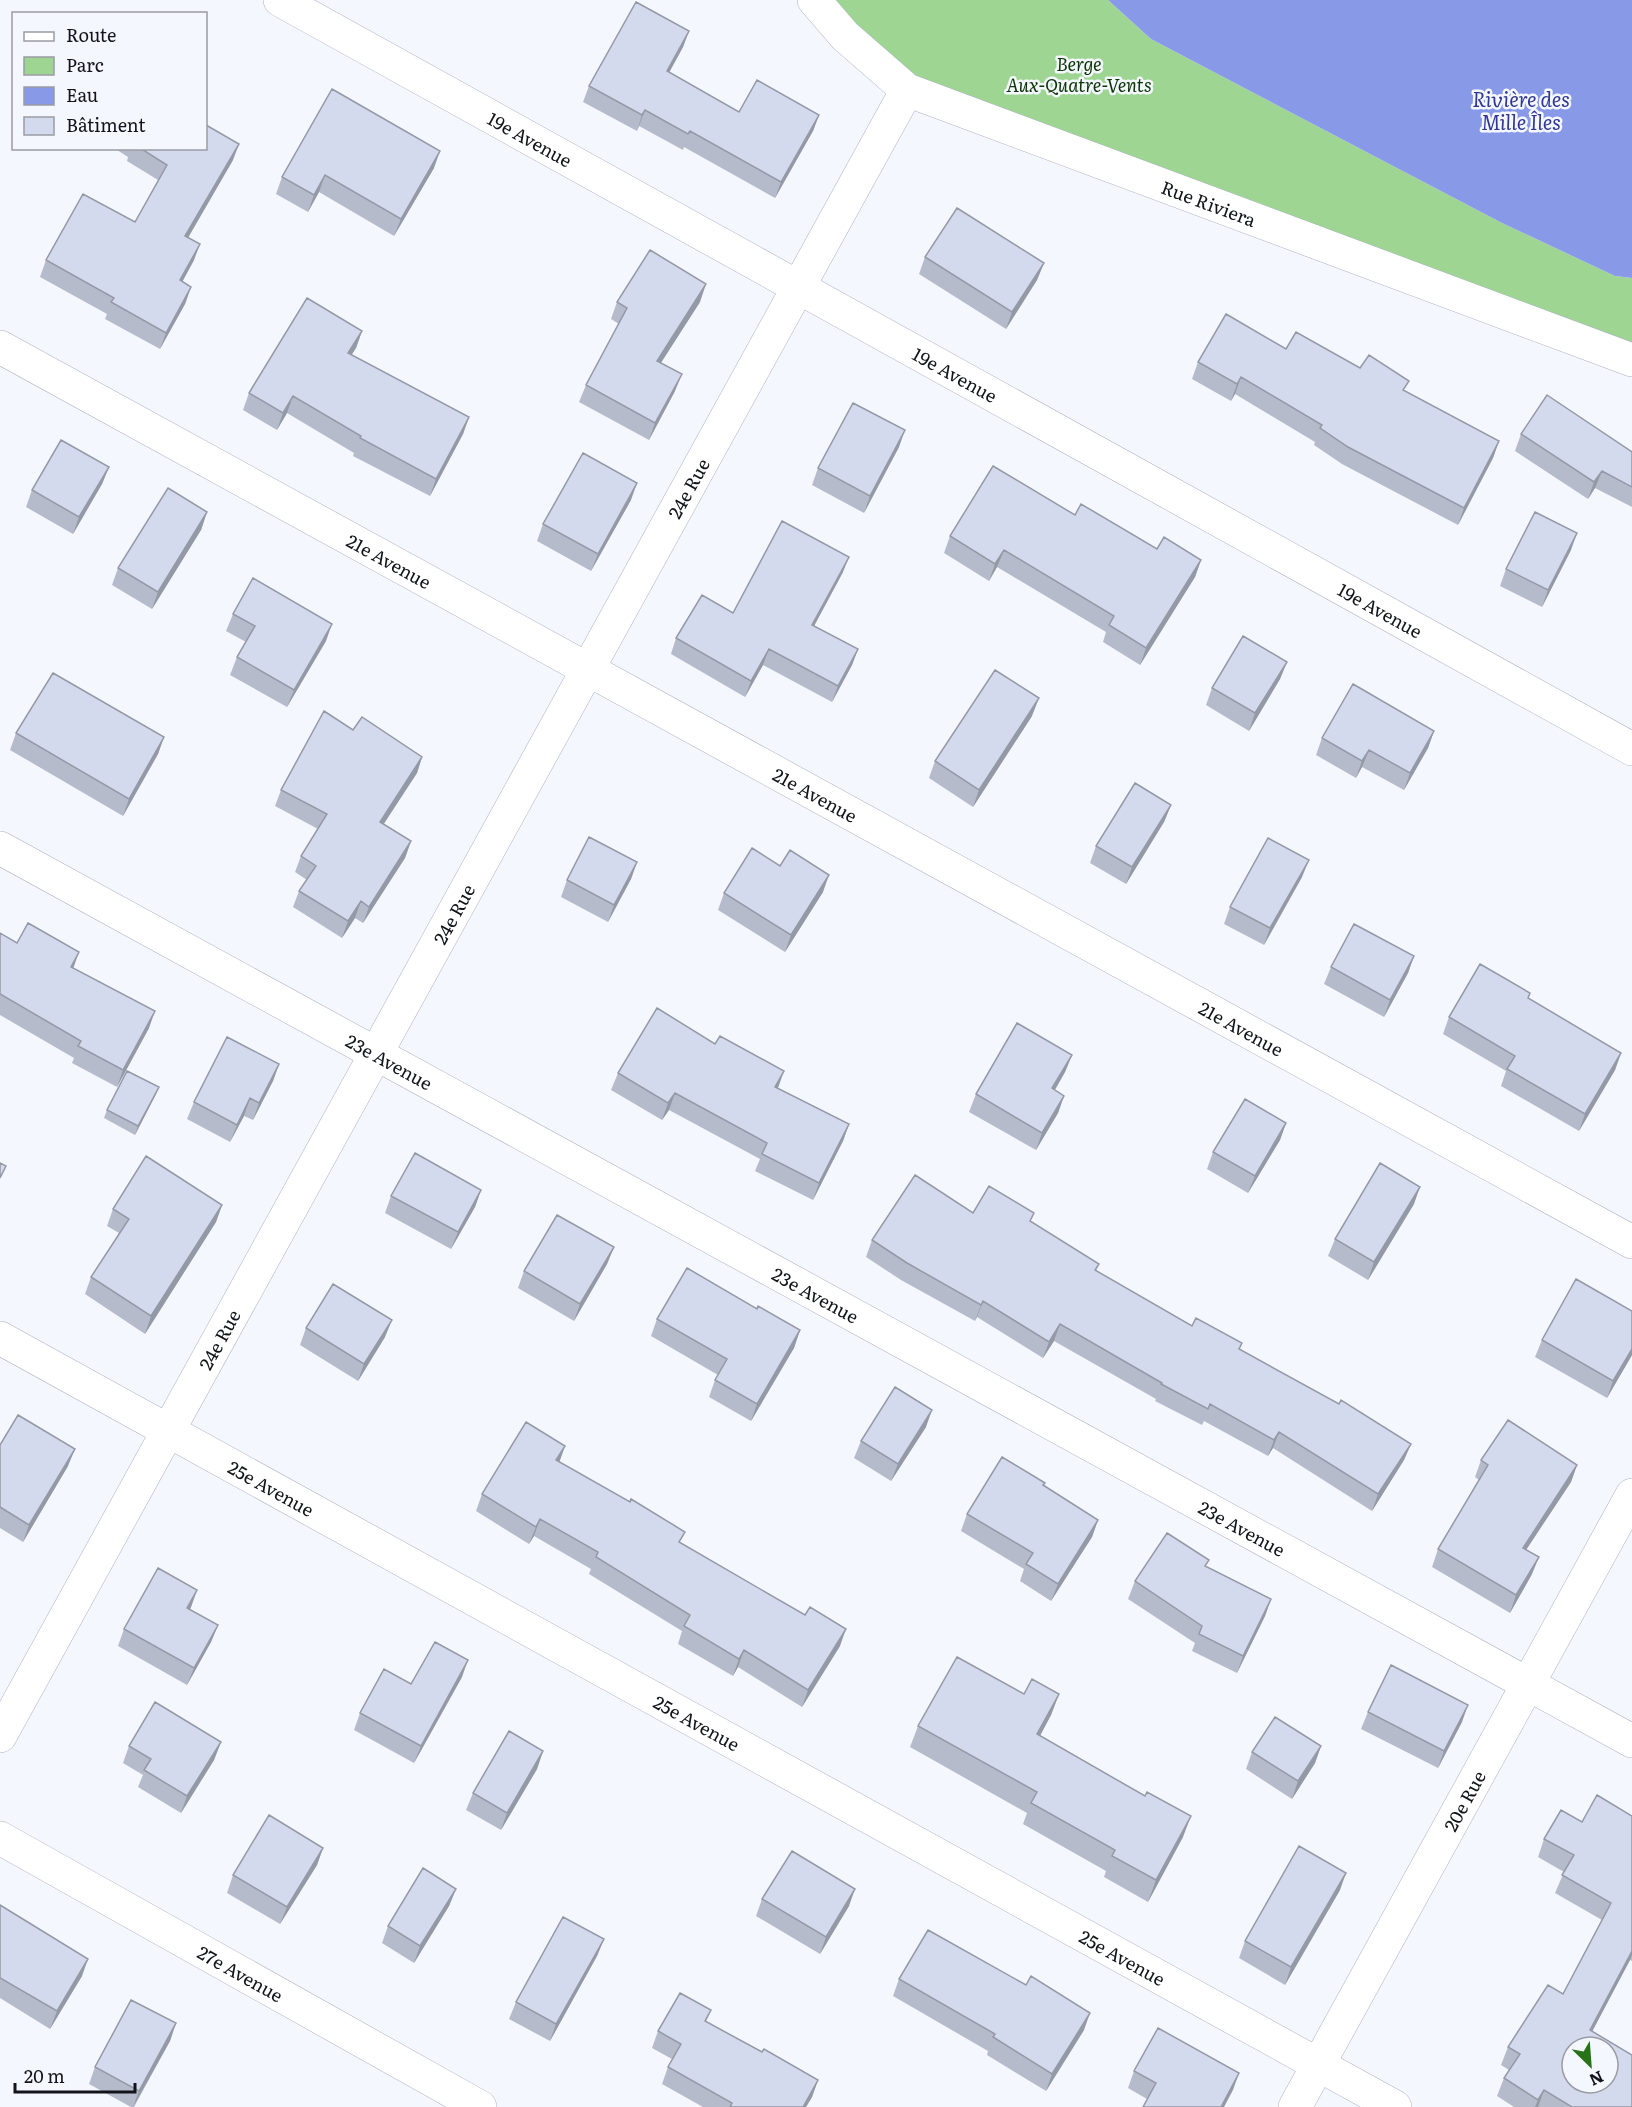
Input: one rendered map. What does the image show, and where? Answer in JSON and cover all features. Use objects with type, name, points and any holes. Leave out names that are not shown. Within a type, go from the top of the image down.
[{"type":"street","name":"19e Avenue","points":[[280,0],[1632,749]]},
{"type":"street","name":"Rue Riviera","points":[[814,0],[845,36],[908,90],[1632,360]]},
{"type":"street","name":"24e Rue","points":[[0,1736],[908,90]]},
{"type":"street","name":"21e Avenue","points":[[0,347],[1632,1242]]},
{"type":"street","name":"23e Avenue","points":[[0,848],[1632,1741]]},
{"type":"street","name":"25e Avenue","points":[[0,1338],[1395,2107]]},
{"type":"street","name":"20e Rue","points":[[1295,2107],[1632,1495]]},
{"type":"street","name":"27e Avenue","points":[[0,1838],[480,2107]]},
{"type":"green space","name":"Berge Aux-Quatre-Vents","points":[[824,0],[1108,0],[1151,39],[1502,223],[1615,276],[1632,278],[1632,359],[900,85]]},
{"type":"water","name":"Rivière des Mille Îles","points":[[1108,0],[1632,0],[1632,278],[1615,276],[1502,223],[1151,39]]},
{"type":"building","points":[[636,2],[689,31],[667,71],[739,112],[757,80],[819,115],[781,182],[690,131],[688,134],[645,110],[642,115],[589,86]]},
{"type":"building","points":[[332,89],[440,151],[401,219],[325,175],[314,195],[282,177]]},
{"type":"building","points":[[207,126],[239,144],[185,236],[200,244],[180,280],[191,287],[166,333],[111,302],[114,298],[46,260],[83,194],[135,222],[167,165],[143,150],[207,150]]},
{"type":"building","points":[[957,208],[1044,263],[1012,312],[925,257]]},
{"type":"building","points":[[650,250],[706,284],[657,361],[682,374],[655,423],[586,385],[627,308],[617,302]]},
{"type":"building","points":[[307,298],[362,331],[348,353],[469,417],[436,479],[360,438],[361,436],[293,396],[283,413],[249,393]]},
{"type":"building","points":[[1226,314],[1286,349],[1296,332],[1360,368],[1369,355],[1409,381],[1403,390],[1499,441],[1464,508],[1348,447],[1320,428],[1322,425],[1241,377],[1237,384],[1198,362]]},
{"type":"building","points":[[1547,395],[1632,452],[1632,487],[1602,471],[1594,482],[1521,434]]},
{"type":"building","points":[[853,403],[905,430],[870,496],[818,468]]},
{"type":"building","points":[[61,440],[109,467],[79,517],[32,490]]},
{"type":"building","points":[[583,453],[637,483],[598,554],[543,524]]},
{"type":"building","points":[[993,466],[1075,515],[1081,504],[1157,549],[1164,537],[1201,560],[1146,648],[1109,625],[1114,616],[1004,550],[995,564],[950,536]]},
{"type":"building","points":[[168,488],[207,512],[158,592],[118,568]]},
{"type":"building","points":[[1535,512],[1577,533],[1548,590],[1506,569]]},
{"type":"building","points":[[782,521],[849,557],[812,625],[858,649],[838,686],[769,649],[751,681],[676,638],[702,595],[733,613]]},
{"type":"building","points":[[253,578],[332,624],[294,690],[237,657],[255,626],[233,614]]},
{"type":"building","points":[[1243,636],[1287,662],[1255,713],[1212,688]]},
{"type":"building","points":[[995,670],[1039,698],[979,790],[935,761]]},
{"type":"building","points":[[53,673],[164,737],[129,799],[16,733]]},
{"type":"building","points":[[1353,684],[1434,731],[1410,773],[1369,750],[1362,761],[1322,738]]},
{"type":"building","points":[[324,711],[353,730],[362,717],[422,757],[380,822],[411,841],[369,907],[361,901],[348,921],[299,891],[316,866],[301,856],[327,814],[281,790]]},
{"type":"building","points":[[1135,783],[1171,805],[1132,867],[1096,846]]},
{"type":"building","points":[[589,837],[637,862],[614,905],[567,880]]},
{"type":"building","points":[[1268,838],[1309,860],[1270,928],[1230,907]]},
{"type":"building","points":[[752,848],[780,866],[790,850],[829,875],[791,935],[724,893]]},
{"type":"building","points":[[28,923],[79,952],[71,967],[155,1011],[123,1070],[78,1046],[81,1041],[0,994],[0,933],[17,943]]},
{"type":"building","points":[[1354,924],[1414,956],[1390,1000],[1331,967]]},
{"type":"building","points":[[1480,964],[1530,993],[1528,998],[1621,1053],[1585,1114],[1507,1069],[1515,1056],[1449,1017]]},
{"type":"building","points":[[657,1008],[715,1044],[720,1036],[784,1071],[775,1087],[849,1124],[819,1183],[762,1154],[767,1143],[675,1093],[668,1103],[618,1073]]},
{"type":"building","points":[[1017,1023],[1072,1055],[1052,1088],[1064,1096],[1042,1133],[976,1094]]},
{"type":"building","points":[[227,1037],[279,1064],[259,1103],[250,1098],[237,1125],[194,1102]]},
{"type":"building","points":[[127,1071],[159,1087],[138,1126],[107,1110]]},
{"type":"building","points":[[1245,1099],[1286,1123],[1255,1176],[1213,1152]]},
{"type":"building","points":[[415,1153],[481,1190],[458,1232],[391,1196]]},
{"type":"building","points":[[146,1156],[222,1205],[151,1316],[91,1277],[129,1219],[113,1209]]},
{"type":"building","points":[[0,1163],[6,1166],[0,1178]]},
{"type":"building","points":[[1380,1163],[1420,1187],[1374,1262],[1335,1239]]},
{"type":"building","points":[[915,1175],[973,1213],[989,1186],[1034,1213],[1030,1221],[1099,1264],[1095,1270],[1192,1326],[1196,1318],[1242,1343],[1239,1349],[1339,1404],[1341,1400],[1411,1444],[1378,1494],[1279,1432],[1274,1440],[1210,1404],[1208,1409],[1060,1324],[1049,1342],[983,1301],[981,1305],[907,1263],[872,1240]]},
{"type":"building","points":[[557,1215],[614,1247],[580,1304],[524,1271]]},
{"type":"building","points":[[687,1268],[757,1309],[758,1306],[800,1330],[757,1404],[715,1380],[727,1359],[657,1319]]},
{"type":"building","points":[[1576,1279],[1632,1311],[1632,1349],[1613,1381],[1542,1340]]},
{"type":"building","points":[[333,1284],[392,1320],[364,1364],[306,1328]]},
{"type":"building","points":[[895,1387],[932,1410],[898,1464],[861,1441]]},
{"type":"building","points":[[18,1415],[75,1449],[29,1525],[0,1507],[0,1445]]},
{"type":"building","points":[[1508,1420],[1577,1465],[1523,1548],[1539,1557],[1516,1595],[1438,1549],[1488,1465],[1481,1460]]},
{"type":"building","points":[[526,1422],[565,1446],[556,1460],[630,1502],[631,1499],[685,1532],[679,1542],[805,1615],[810,1607],[846,1629],[808,1690],[744,1650],[739,1659],[684,1626],[690,1615],[596,1557],[598,1552],[540,1519],[536,1527],[482,1494]]},
{"type":"building","points":[[1002,1457],[1045,1483],[1043,1485],[1098,1520],[1058,1584],[1026,1564],[1033,1553],[967,1514]]},
{"type":"building","points":[[1167,1533],[1209,1560],[1205,1566],[1271,1599],[1243,1656],[1199,1634],[1202,1626],[1135,1581]]},
{"type":"building","points":[[158,1568],[197,1590],[187,1608],[218,1625],[194,1668],[124,1629]]},
{"type":"building","points":[[435,1642],[468,1660],[421,1746],[360,1713],[384,1669],[411,1684]]},
{"type":"building","points":[[957,1657],[1024,1694],[1032,1679],[1059,1694],[1037,1734],[1145,1796],[1147,1792],[1191,1816],[1156,1880],[1112,1856],[1115,1850],[1031,1803],[1037,1792],[918,1726]]},
{"type":"building","points":[[1391,1665],[1468,1705],[1444,1751],[1368,1712]]},
{"type":"building","points":[[155,1702],[221,1742],[187,1796],[144,1770],[151,1759],[129,1746]]},
{"type":"building","points":[[1275,1717],[1321,1746],[1298,1781],[1252,1752]]},
{"type":"building","points":[[509,1731],[543,1751],[507,1813],[473,1793]]},
{"type":"building","points":[[1597,1795],[1632,1816],[1632,1951],[1590,2030],[1598,2035],[1560,2035],[1560,2095],[1620,2095],[1620,2048],[1632,2055],[1632,2107],[1572,2107],[1544,2090],[1538,2100],[1504,2078],[1520,2054],[1508,2047],[1548,1985],[1563,1994],[1611,1903],[1562,1875],[1574,1855],[1544,1839],[1561,1810],[1582,1822]]},
{"type":"building","points":[[269,1815],[323,1848],[287,1907],[233,1875]]},
{"type":"building","points":[[1299,1846],[1346,1873],[1291,1967],[1245,1941]]},
{"type":"building","points":[[792,1851],[855,1889],[826,1937],[762,1899]]},
{"type":"building","points":[[423,1868],[456,1889],[420,1946],[388,1926]]},
{"type":"building","points":[[0,1905],[88,1959],[57,2011],[0,1978]]},
{"type":"building","points":[[563,1917],[604,1939],[556,2024],[516,2002]]},
{"type":"building","points":[[928,1930],[1026,1985],[1031,1976],[1090,2013],[1052,2074],[993,2037],[995,2034],[899,1979]]},
{"type":"building","points":[[680,1993],[711,2010],[705,2021],[762,2052],[764,2049],[818,2080],[803,2107],[730,2107],[732,2103],[668,2067],[681,2044],[658,2031]]},
{"type":"building","points":[[131,2000],[176,2023],[139,2091],[95,2067]]},
{"type":"building","points":[[1158,2028],[1239,2073],[1221,2107],[1143,2107],[1156,2083],[1134,2071]]}]
